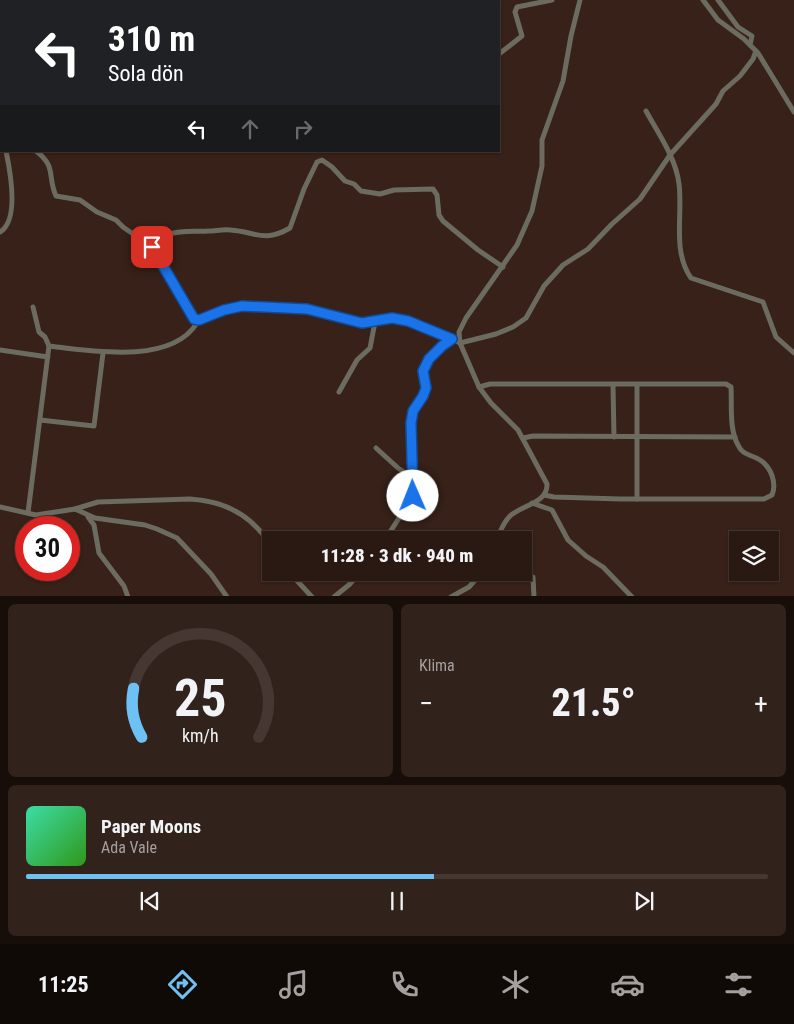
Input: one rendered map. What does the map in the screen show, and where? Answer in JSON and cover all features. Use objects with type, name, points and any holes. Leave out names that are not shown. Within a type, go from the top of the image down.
[{"type":"street","points":[[500,53],[522,36],[515,12],[517,7],[552,0]]},
{"type":"street","points":[[500,531],[510,516],[544,495],[547,488],[545,480],[523,438],[513,424],[491,403],[479,387],[460,343],[459,332],[466,318],[518,245],[532,211],[542,166],[542,140],[563,81],[580,0]]},
{"type":"street","points":[[703,0],[718,20],[756,51],[794,112]]},
{"type":"street","points":[[718,0],[738,27],[752,36],[750,45]]},
{"type":"street","points":[[194,319],[199,320],[224,310],[252,307],[307,309],[362,323],[392,318],[408,321],[460,343],[504,331],[520,324],[526,318],[547,282],[564,265],[588,249],[640,199],[670,155],[716,104],[723,91],[740,76],[753,59],[756,51]]},
{"type":"street","points":[[646,111],[670,155],[679,183],[680,241],[686,270],[691,278],[763,302],[776,337],[794,353]]},
{"type":"street","points":[[0,232],[9,221],[13,191],[6,152]]},
{"type":"street","points":[[37,152],[50,167],[53,190],[56,196],[80,200],[97,212],[116,220],[153,249],[197,323],[184,337],[168,346],[154,350],[103,353],[49,346]]},
{"type":"street","points":[[153,249],[165,235],[187,231],[230,230],[264,236],[279,234],[285,231],[290,228],[304,189],[318,162],[322,160],[332,167],[345,181],[354,184],[361,191],[380,194],[394,190],[433,189],[437,194],[439,215],[443,221],[478,250],[503,267]]},
{"type":"street","points":[[28,513],[49,346],[45,337],[39,332],[33,307]]},
{"type":"street","points":[[339,392],[357,360],[370,348],[375,322]]},
{"type":"street","points":[[392,531],[413,496],[411,423],[413,411],[426,388],[423,371],[429,359],[452,339]]},
{"type":"street","points":[[0,350],[48,357]]},
{"type":"street","points":[[40,420],[94,426],[103,353]]},
{"type":"street","points":[[479,387],[490,384],[728,384],[732,387],[732,417],[735,436],[743,452],[760,460],[771,474],[774,492],[770,497],[764,499],[637,499],[554,497],[544,495]]},
{"type":"street","points":[[613,385],[614,436]]},
{"type":"street","points":[[637,385],[637,499]]},
{"type":"street","points":[[523,438],[532,436],[735,436]]},
{"type":"street","points":[[376,448],[413,478]]},
{"type":"street","points":[[0,507],[40,514],[56,510],[75,509],[98,502],[190,498],[226,506],[242,515],[262,532]]},
{"type":"street","points":[[532,503],[552,510],[568,540],[603,567],[632,596]]},
{"type":"street","points":[[75,509],[96,518],[144,525],[177,538],[212,574],[227,596]]},
{"type":"street","points":[[86,515],[94,525],[99,553],[124,586],[128,596]]},
{"type":"street","points":[[532,577],[534,596]]},
{"type":"street","points":[[298,581],[312,596]]},
{"type":"street","points":[[334,596],[352,581]]},
{"type":"street","points":[[451,596],[469,587],[474,581]]},
{"type":"route","points":[[152,247],[194,319],[199,320],[224,310],[242,306],[307,309],[362,323],[392,318],[408,321],[452,339],[429,359],[423,371],[426,388],[413,411],[411,423],[413,496]]}]
